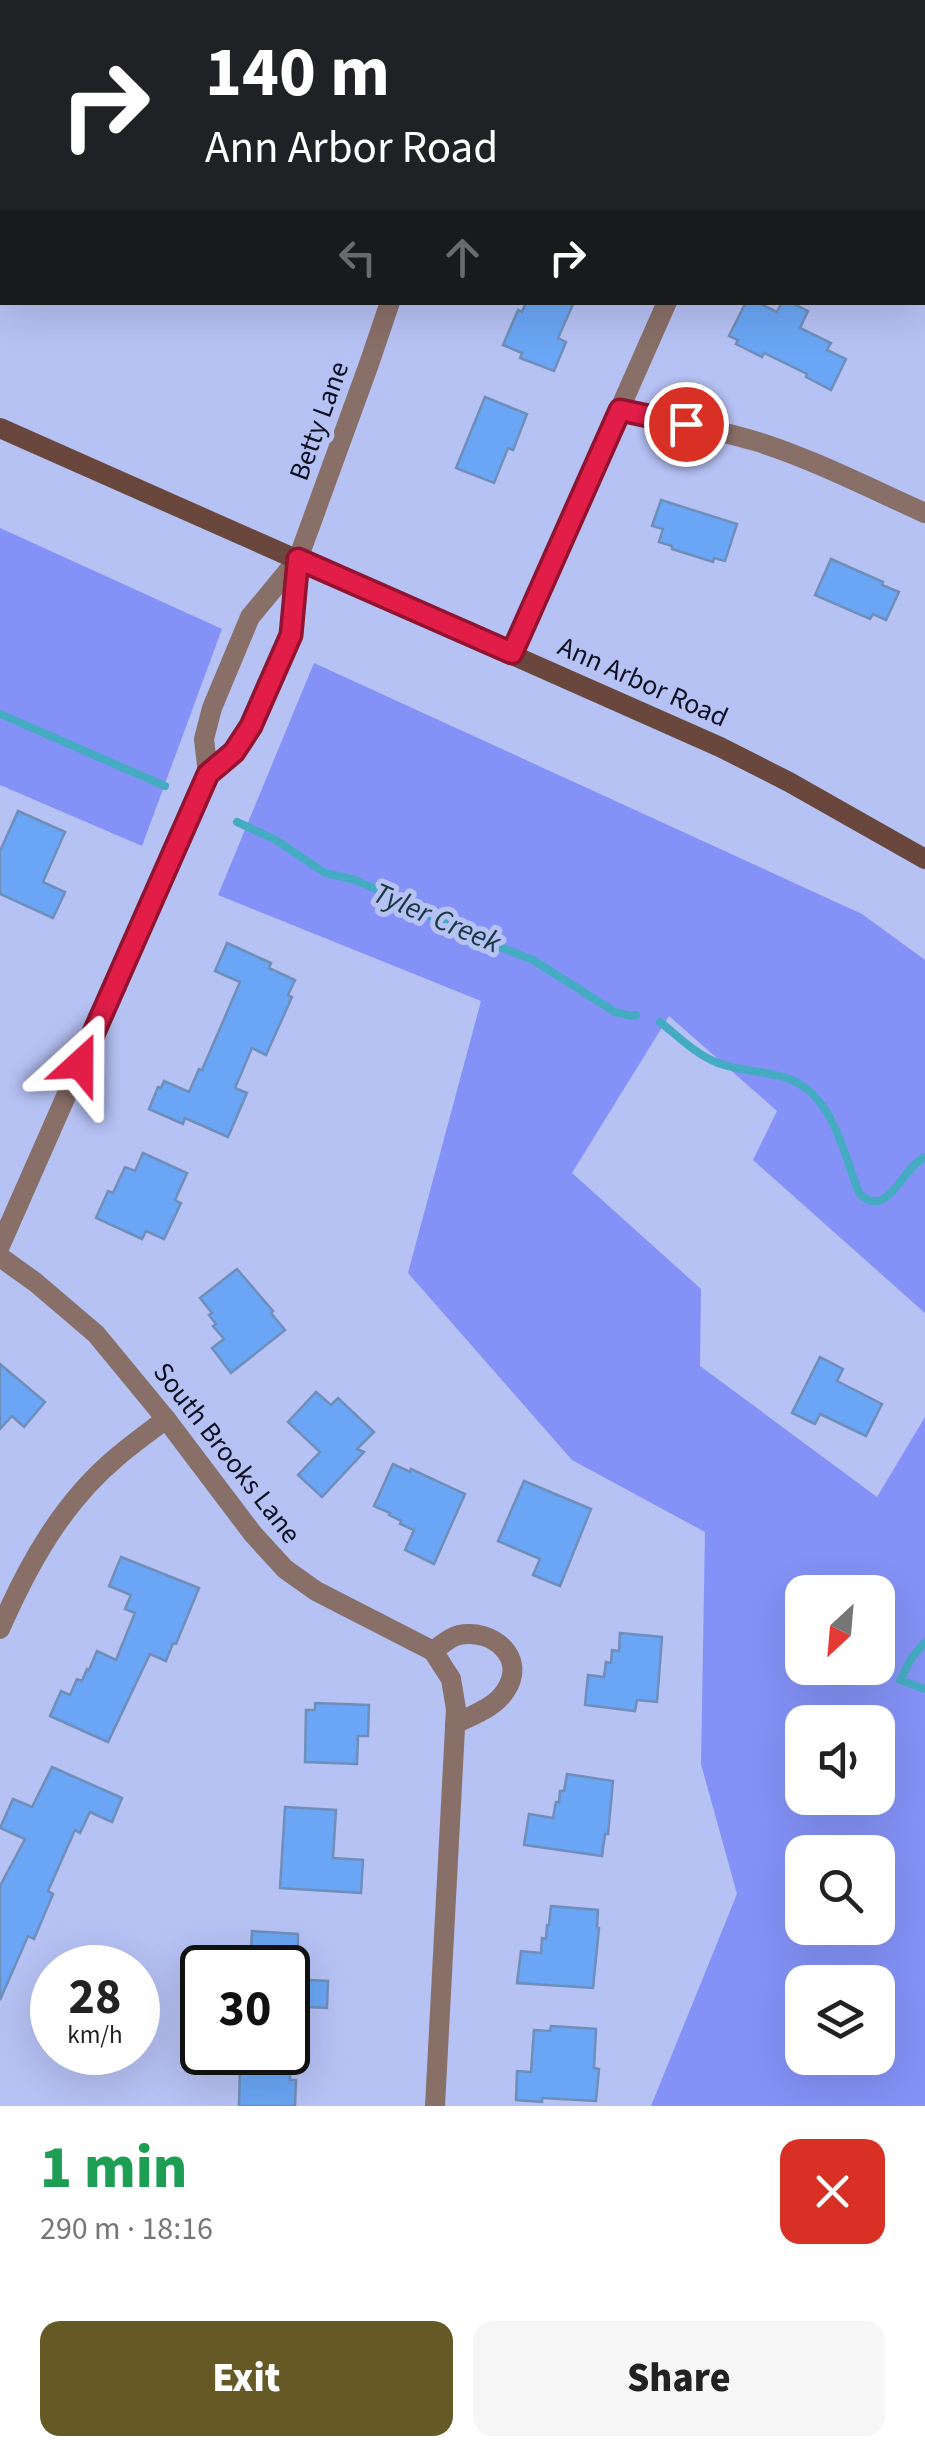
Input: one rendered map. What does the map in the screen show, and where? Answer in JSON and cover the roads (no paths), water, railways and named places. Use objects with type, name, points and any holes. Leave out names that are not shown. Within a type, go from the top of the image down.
[{"type":"main road","name":"Ann Arbor Road","points":[[0,428],[720,747],[824,800],[925,860]]},
{"type":"street","name":"Betty Lane","points":[[298,559],[389,305]]},
{"type":"street","points":[[512,653],[666,305]]},
{"type":"street","points":[[620,410],[757,442],[925,513]]},
{"type":"street","points":[[208,774],[204,739],[212,708],[250,617],[298,559]]},
{"type":"street","points":[[0,1246],[208,774],[234,752],[251,726],[291,635],[298,559]]},
{"type":"street","name":"South Brooks Lane","points":[[0,1257],[96,1334],[284,1570],[316,1591],[433,1651]]},
{"type":"street","points":[[0,1629],[22,1579],[51,1531],[114,1459],[166,1419]]},
{"type":"street","points":[[435,2106],[456,1695],[433,1651],[454,1636],[490,1638],[509,1654],[512,1673],[506,1691],[492,1705],[455,1724]]},
{"type":"waterway","name":"Tyler Creek","points":[[0,714],[165,786]]},
{"type":"waterway","name":"Tyler Creek","points":[[237,822],[276,840],[325,873],[352,879],[411,904],[452,928],[533,960],[615,1012],[636,1015]]},
{"type":"waterway","name":"Tyler Creek","points":[[660,1022],[710,1060],[784,1077],[807,1089],[831,1120],[859,1193],[869,1200],[886,1197],[925,1157]]},
{"type":"waterway","name":"Tyler Creek","points":[[925,1642],[900,1680],[925,1689]]}]
